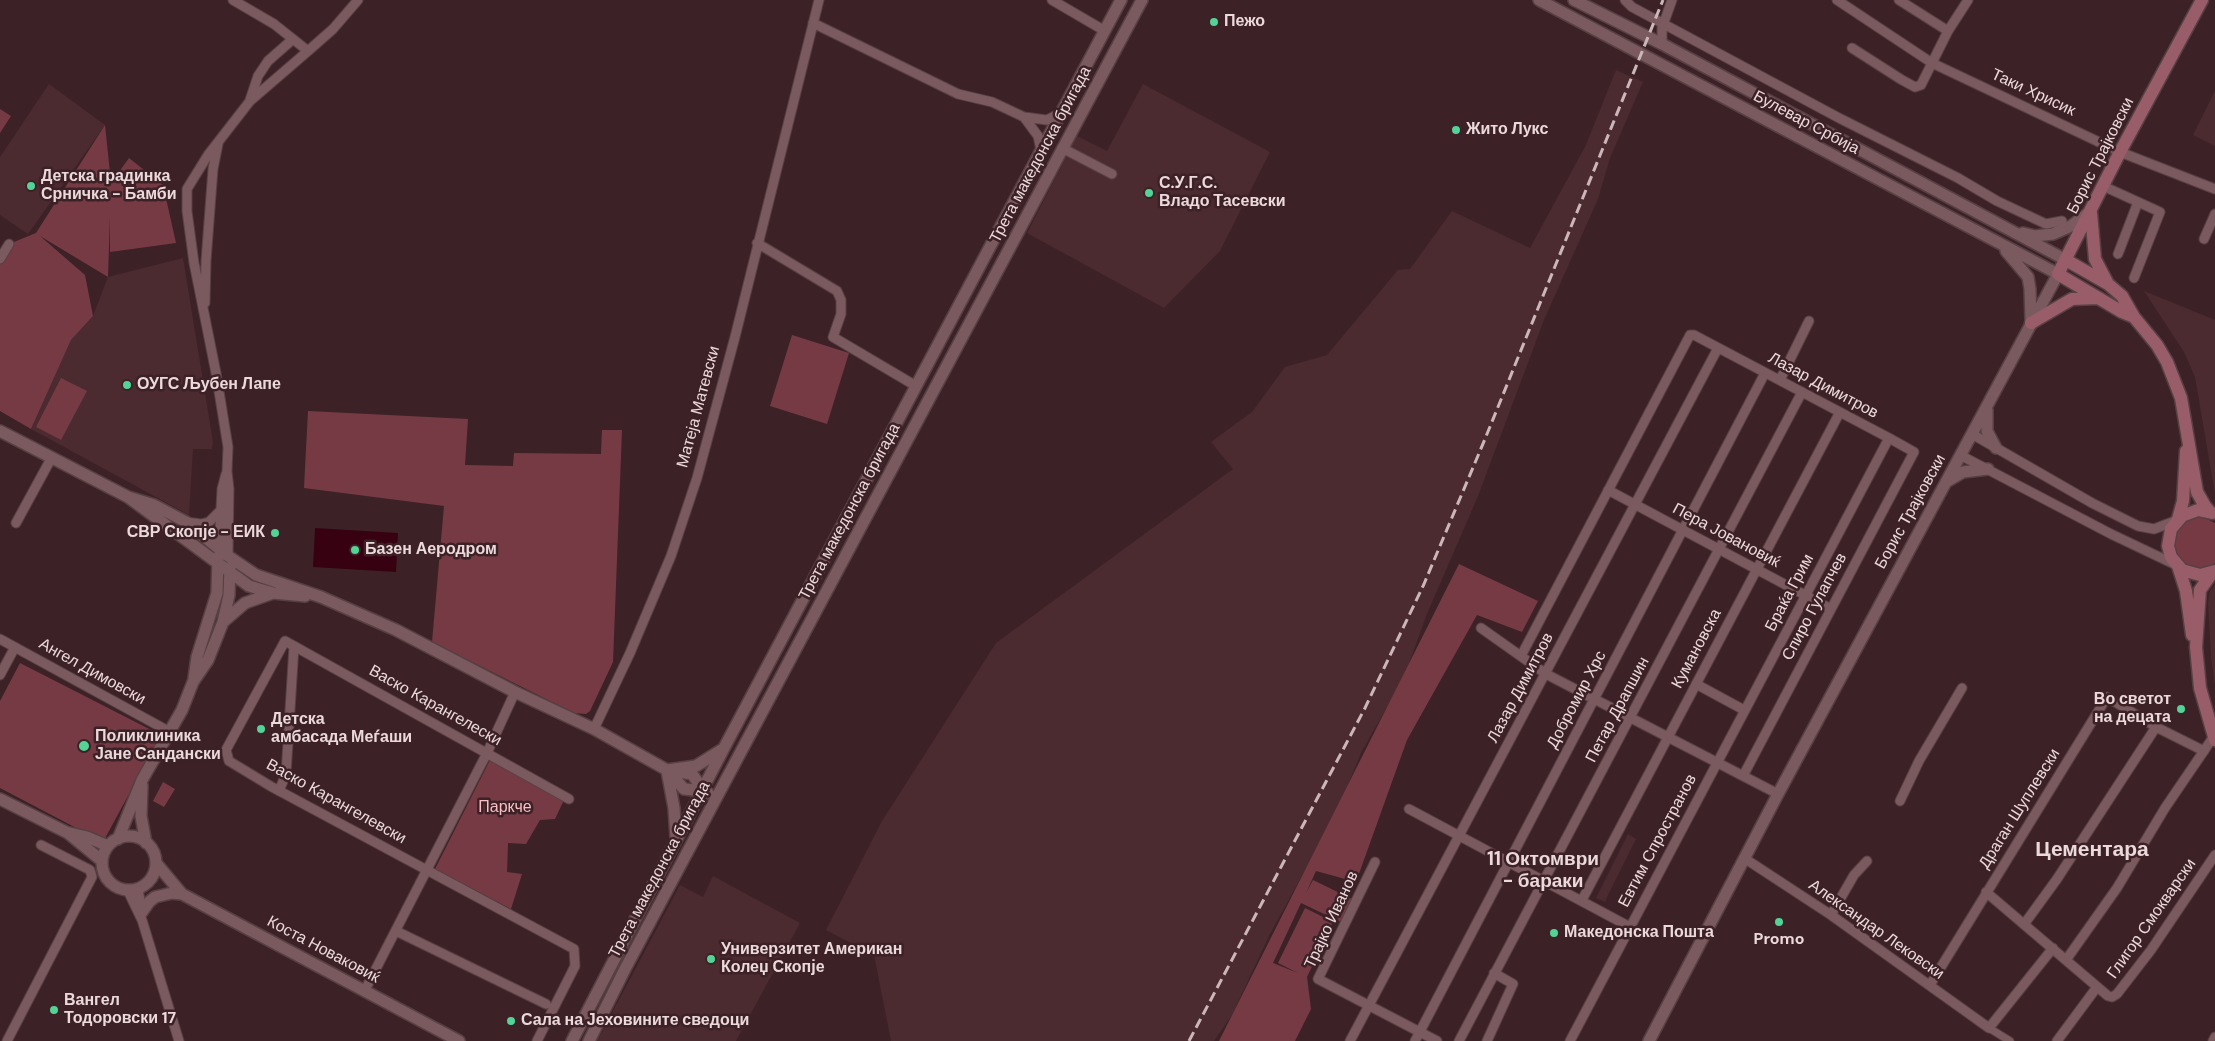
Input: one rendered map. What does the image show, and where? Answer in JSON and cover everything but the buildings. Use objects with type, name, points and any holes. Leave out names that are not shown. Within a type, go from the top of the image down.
[{"type":"main road","name":"Борис Трајковски","points":[[2058,274],[2120,152],[2202,0]]},
{"type":"main road","points":[[2091,211],[2095,258],[2108,284]]},
{"type":"main road","points":[[2066,260],[2108,284],[2122,296],[2134,316],[2157,345],[2176,382],[2185,415],[2197,492],[2212,513]]},
{"type":"main road","points":[[2058,274],[2122,312],[2134,316]]},
{"type":"main road","points":[[2031,323],[2072,299],[2099,298]]},
{"type":"main road","points":[[2188,439],[2183,501],[2178,519],[2169,534],[2168,546],[2171,557],[2178,566],[2183,579],[2190,626],[2196,647]]},
{"type":"main road","points":[[2178,519],[2193,511],[2212,513]]},
{"type":"main road","points":[[2178,566],[2193,574],[2213,572]]},
{"type":"main road","points":[[2213,572],[2200,590],[2196,647],[2200,688],[2212,717],[2214,738]]},
{"type":"street","points":[[233,0],[274,24],[308,51]]},
{"type":"street","points":[[193,682],[197,658],[217,593],[220,511],[228,447],[216,373],[194,263],[187,194],[194,176],[218,141],[250,101],[333,29],[358,0]]},
{"type":"street","name":"Матеја Матевски","points":[[594,729],[630,653],[685,516],[735,337],[818,0]]},
{"type":"street","points":[[1052,0],[1105,31]]},
{"type":"street","name":"Трета македонска бригада","points":[[572,1041],[676,840],[704,791],[724,748],[1121,0]]},
{"type":"street","name":"Трета македонска бригада","points":[[589,1041],[625,969],[1142,0]]},
{"type":"street","name":"Булевар Србија","points":[[1539,0],[2058,274]]},
{"type":"street","name":"Булевар Србија","points":[[1574,0],[1662,44],[2066,260]]},
{"type":"street","points":[[1625,0],[1632,7],[1663,24],[1839,118],[1958,178],[1997,201],[2046,224],[2062,221]]},
{"type":"street","points":[[1662,44],[1663,24],[1672,0]]},
{"type":"street","name":"Таки Хрисик","points":[[1837,0],[1932,63],[2120,152],[2215,189]]},
{"type":"street","points":[[1899,0],[1948,30]]},
{"type":"street","points":[[1852,48],[1915,87],[1921,85],[1948,30],[1968,0]]},
{"type":"street","points":[[813,23],[958,94],[992,102],[1024,117],[1047,120],[1062,112]]},
{"type":"street","points":[[250,101],[258,76],[268,62],[293,39]]},
{"type":"street","points":[[1024,117],[1038,136],[1041,150]]},
{"type":"street","points":[[205,323],[206,260],[213,169],[218,141]]},
{"type":"street","points":[[1062,148],[1112,174]]},
{"type":"street","points":[[2103,186],[2160,212],[2134,278]]},
{"type":"street","points":[[2118,254],[2138,202]]},
{"type":"street","points":[[2010,230],[2035,236],[2052,234],[2070,226],[2091,211]]},
{"type":"street","points":[[2204,239],[2215,214]]},
{"type":"street","points":[[757,243],[837,291],[841,300],[841,314],[834,337],[916,386]]},
{"type":"street","points":[[1998,243],[2028,277],[2031,323]]},
{"type":"street","points":[[0,259],[9,244]]},
{"type":"street","name":"Борис Трајковски","points":[[1649,1041],[1778,794],[2058,274]]},
{"type":"street","points":[[1780,380],[1809,321]]},
{"type":"street","name":"Лазар Димитров","points":[[1608,490],[1690,335],[1694,335],[1914,452]]},
{"type":"street","name":"Лазар Димитров","points":[[1350,1041],[1718,348]]},
{"type":"street","name":"Добромир Хрс","points":[[1415,1041],[1765,373]]},
{"type":"street","name":"Петар Драпшин","points":[[1459,1041],[1802,392]]},
{"type":"street","points":[[1987,408],[1988,431],[1996,448]]},
{"type":"street","name":"Кумановска","points":[[1582,900],[1840,412]]},
{"type":"street","points":[[0,430],[128,497],[154,506],[186,522],[228,556],[256,575],[321,597],[396,630],[515,692],[594,729],[667,770],[684,789],[704,791]]},
{"type":"street","points":[[1972,434],[2092,503],[2138,526],[2147,529],[2158,529],[2178,519]]},
{"type":"street","name":"Браќа Грим","points":[[1716,762],[1889,438]]},
{"type":"street","name":"Спиро Гулапчев","points":[[1743,776],[1914,452]]},
{"type":"street","points":[[1960,455],[2104,531],[2178,566]]},
{"type":"street","points":[[16,523],[52,457]]},
{"type":"street","points":[[1945,483],[1963,472],[1988,469]]},
{"type":"street","points":[[173,885],[118,888],[109,882],[103,872],[102,861],[108,846],[118,838],[142,780],[170,732],[193,682],[208,660],[223,622],[229,595],[230,572],[228,556],[229,489],[226,471]]},
{"type":"street","points":[[1521,656],[1608,490]]},
{"type":"street","name":"Пера Јовановиќ","points":[[1608,490],[1831,609]]},
{"type":"street","points":[[128,497],[249,586],[273,593],[321,597]]},
{"type":"street","points":[[186,522],[201,524],[209,522],[220,511]]},
{"type":"street","points":[[223,622],[245,603],[273,593]]},
{"type":"street","points":[[1481,628],[1546,674],[1778,794]]},
{"type":"street","name":"Ангел Димовски","points":[[0,639],[170,732]]},
{"type":"street","points":[[279,791],[286,774],[290,644]]},
{"type":"street","name":"Васко Карангелески","points":[[290,644],[568,799]]},
{"type":"street","name":"Васко Карангелевски","points":[[290,644],[226,750],[229,761],[279,791],[574,949],[575,966],[537,1041]]},
{"type":"street","points":[[0,675],[15,647]]},
{"type":"street","points":[[1696,684],[1744,710]]},
{"type":"street","points":[[1900,801],[1919,761],[1962,688]]},
{"type":"street","points":[[365,990],[487,753],[515,692]]},
{"type":"street","name":"Драган Шуплевски","points":[[1930,985],[2107,698],[2156,728]]},
{"type":"street","points":[[2025,923],[2052,886],[2156,728],[2204,751]]},
{"type":"street","points":[[2066,960],[2117,888],[2165,808],[2214,738]]},
{"type":"street","points":[[667,770],[696,766],[724,748]]},
{"type":"street","name":"Евтим Спространов","points":[[1570,1041],[1716,762]]},
{"type":"street","points":[[667,770],[692,774],[704,791],[717,799]]},
{"type":"street","points":[[667,770],[674,808],[676,840]]},
{"type":"street","points":[[142,780],[140,816],[146,843]]},
{"type":"street","points":[[0,799],[68,833],[102,861]]},
{"type":"street","points":[[1409,809],[1459,838],[1582,900],[1630,927]]},
{"type":"street","points":[[68,833],[87,837],[108,846]]},
{"type":"street","points":[[118,838],[136,837],[146,843],[153,852],[156,863],[154,874],[138,888]]},
{"type":"street","points":[[7,1041],[92,877],[90,870],[41,845]]},
{"type":"street","name":"Глигор Смокварски","points":[[2097,987],[2108,996],[2112,997],[2117,994],[2151,950],[2215,855]]},
{"type":"street","name":"Александар Лековски","points":[[1744,858],[1831,915],[1989,1028]]},
{"type":"street","name":"Трајко Иванов","points":[[1375,862],[1318,979],[1437,1041]]},
{"type":"street","points":[[1831,915],[1854,875],[1867,862]]},
{"type":"street","name":"Коста Новаковиќ","points":[[156,863],[182,894],[459,1041]]},
{"type":"street","points":[[138,888],[142,916],[179,1041]]},
{"type":"street","points":[[1986,892],[2025,923],[2097,987],[2057,1041]]},
{"type":"street","points":[[142,916],[149,902],[156,897],[172,893],[182,894]]},
{"type":"street","points":[[396,931],[546,1004]]},
{"type":"street","points":[[2010,1041],[1989,1028],[2053,948]]},
{"type":"street","points":[[1487,1041],[1513,984],[1494,973]]},
{"type":"street","points":[[2213,1041],[2215,1037]]},
{"type":"shaded area","points":[[1616,70],[1643,82],[1610,158],[1598,199],[1544,320],[1478,496],[1427,614],[1404,677],[1361,753],[1337,812],[1270,934],[1232,1015],[1214,1041],[891,1041],[874,955],[826,930],[882,821],[996,643],[1233,469],[1211,442],[1252,412],[1285,367],[1327,355],[1398,270],[1410,269],[1452,211],[1530,248],[1586,145]]},
{"type":"shaded area","name":"Детска градинка Срничка - Бамби","points":[[49,84],[105,125],[28,234],[0,215],[0,157]]},
{"type":"shaded area","name":"С.У.Г.С. Владо Тасевски","points":[[1143,84],[1270,152],[1220,251],[1164,308],[1027,233],[1077,136],[1107,151]]},
{"type":"shaded area","points":[[2215,91],[2215,146],[2193,135]]},
{"type":"shaded area","name":"ОУГС Љубен Лапе","points":[[183,258],[213,442],[212,449],[193,449],[189,515],[31,429],[71,340],[93,316],[108,277]]},
{"type":"shaded area","points":[[2144,291],[2215,320],[2215,494],[2195,377],[2184,352]]},
{"type":"shaded area","name":"Базен Аеродром","points":[[315,528],[398,533],[396,572],[313,567]]},
{"type":"shaded area","points":[[2215,585],[2215,686],[2211,657],[2208,602],[2210,591]]},
{"type":"shaded area","points":[[1628,834],[1636,839],[1605,902],[1596,898]]},
{"type":"shaded area","name":"Универзитет Американ Колеџ Скопје","points":[[713,876],[800,923],[736,1041],[597,1041],[680,885],[703,897]]},
{"type":"green space","points":[[0,109],[11,116],[0,133]]},
{"type":"green space","points":[[105,125],[111,183],[129,158],[163,185],[176,243],[110,252],[110,216],[108,277],[40,236],[85,275],[93,316],[71,340],[31,429],[0,411],[0,259],[9,244],[36,233]]},
{"type":"green space","points":[[792,335],[849,353],[827,424],[770,406]]},
{"type":"green space","points":[[61,378],[87,391],[61,440],[36,427]]},
{"type":"green space","points":[[308,411],[468,419],[465,465],[513,466],[514,453],[601,454],[602,430],[622,430],[613,662],[590,711],[586,714],[574,713],[432,642],[444,506],[304,488]]},
{"type":"green space","points":[[2194,517],[2203,517],[2215,523],[2215,563],[2200,569],[2185,564],[2175,551],[2175,534],[2179,526]]},
{"type":"green space","points":[[1459,564],[1538,601],[1522,632],[1477,615],[1407,740],[1356,882],[1316,871],[1306,893],[1313,880],[1352,899],[1341,922],[1301,903],[1273,963],[1298,973],[1278,963],[1305,908],[1333,922],[1307,977],[1311,1009],[1295,1041],[1219,1041]]},
{"type":"green space","points":[[20,663],[161,735],[103,842],[0,788],[0,701]]},
{"type":"green space","name":"Паркче","points":[[490,760],[564,800],[555,819],[540,820],[526,844],[508,843],[507,872],[522,874],[511,909],[435,869]]},
{"type":"green space","points":[[163,782],[175,789],[164,807],[153,801]]},
{"type":"railway","points":[[1189,1041],[1365,708],[1424,584],[1485,439],[1663,0]]},
{"type":"place","name":"Пежо","points":[[1214,22]]},
{"type":"place","name":"Жито Лукс","points":[[1456,130]]},
{"type":"place","name":"Детска градинка Срничка - Бамби","points":[[31,186]]},
{"type":"place","name":"С.У.Г.С. Владо Тасевски","points":[[1149,193]]},
{"type":"place","name":"ОУГС Љубен Лапе","points":[[127,385]]},
{"type":"place","name":"СВР Скопје - ЕИК","points":[[275,533]]},
{"type":"place","name":"Базен Аеродром","points":[[355,550]]},
{"type":"place","name":"Во светот на децата","points":[[2181,709]]},
{"type":"place","name":"Детска амбасада Меѓаши","points":[[261,729]]},
{"type":"place","name":"Поликлиника Јане Сандански","points":[[84,746]]},
{"type":"place","name":"Promo","points":[[1779,922]]},
{"type":"place","name":"Македонска Пошта","points":[[1554,933]]},
{"type":"place","name":"Универзитет Американ Колеџ Скопје","points":[[711,959]]},
{"type":"place","name":"Вангел Тодоровски 17","points":[[54,1010]]},
{"type":"place","name":"Сала на Јеховините сведоци","points":[[511,1021]]},
{"type":"district","name":"Цементара","points":[[2092,850]]},
{"type":"district","name":"11 Октомври - бараки","points":[[1543,871]]}]
